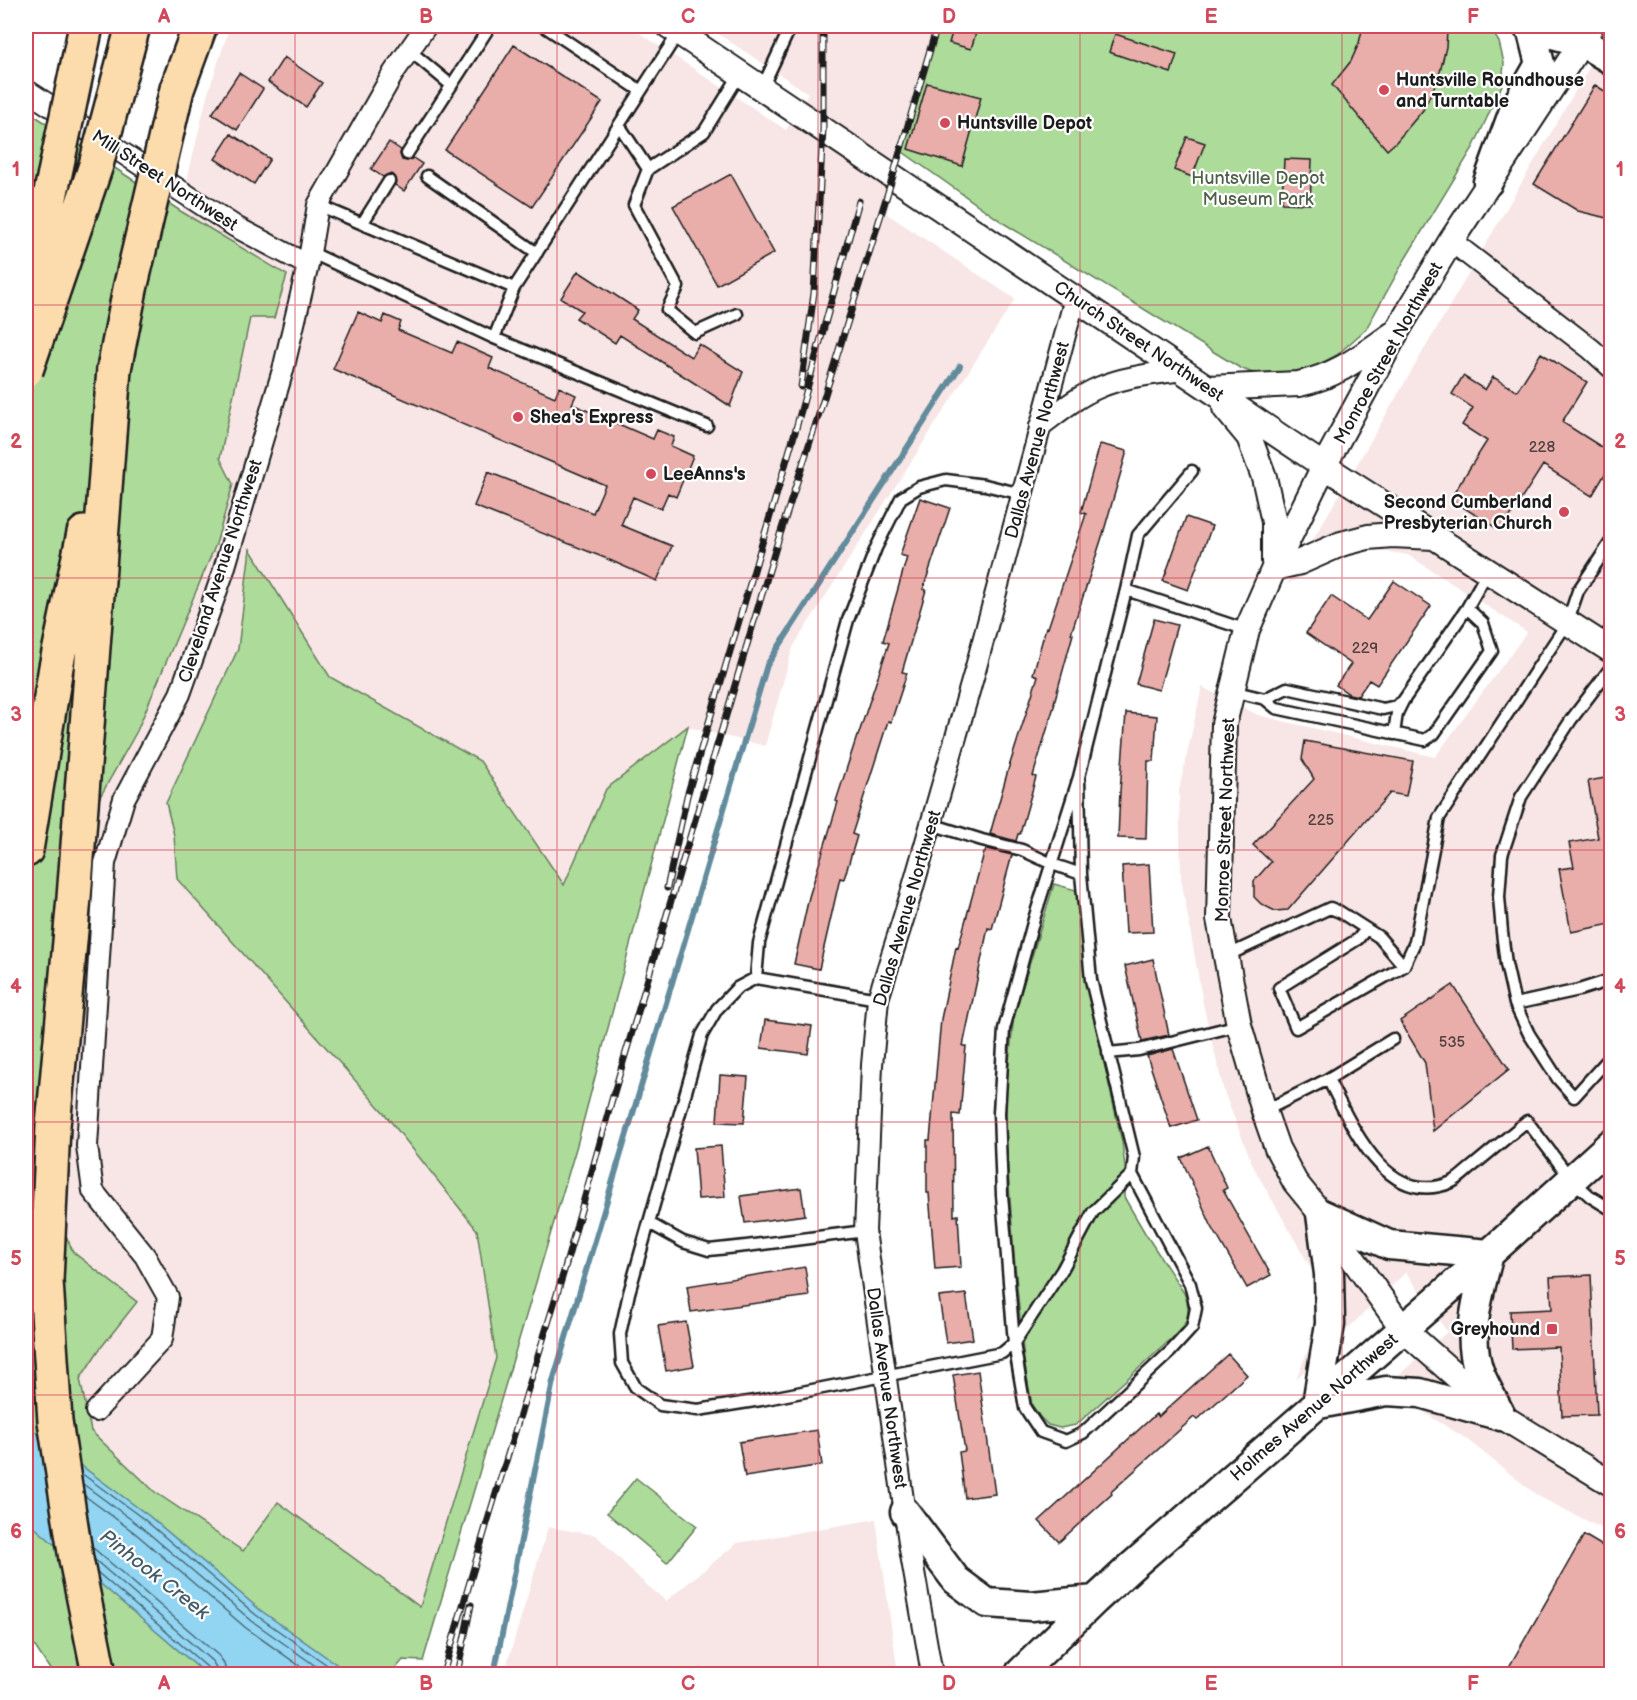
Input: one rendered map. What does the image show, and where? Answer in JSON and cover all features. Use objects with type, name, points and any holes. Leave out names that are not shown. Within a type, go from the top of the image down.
[{"type":"highway","points":[[26,338],[50,197],[86,26]]},
{"type":"highway","points":[[26,370],[96,165],[134,26]]},
{"type":"highway","points":[[26,850],[56,668],[90,504],[130,290],[177,89],[200,26]]},
{"type":"highway","points":[[99,1674],[76,1559],[55,1421],[46,1281],[53,1126],[74,898],[114,369]]},
{"type":"main road","points":[[1488,182],[1515,108],[1540,64],[1529,27],[1586,34],[1611,60]]},
{"type":"main road","name":"Holmes Avenue Northwest","points":[[1019,1674],[1095,1600],[1489,1254],[1611,1143]]},
{"type":"main road","points":[[1321,1214],[1389,1245],[1489,1254],[1473,1329],[1475,1356],[1480,1374],[1501,1416]]},
{"type":"main road","points":[[1321,1214],[1329,1274],[1330,1324],[1317,1404],[1386,1391],[1420,1393],[1501,1416]]},
{"type":"main road","points":[[905,1512],[956,1580],[987,1603],[1031,1606],[1095,1600]]},
{"type":"street","name":"Cleveland Avenue Northwest","points":[[96,1410],[162,1339],[168,1297],[145,1256],[93,1191],[87,1146],[105,863],[124,799],[180,694],[223,573],[283,370],[309,259],[318,205],[393,72],[426,26]]},
{"type":"street","name":"Church Street Northwest","points":[[674,29],[1324,466],[1567,623],[1608,641]]},
{"type":"street","name":"Monroe Street Northwest","points":[[1586,34],[1488,182],[1397,332],[1324,466],[1274,568],[1247,630],[1224,724],[1219,919],[1239,1025],[1264,1112],[1277,1148],[1295,1182],[1321,1214],[1403,1329],[1501,1416],[1611,1484]]},
{"type":"street","name":"Mill Street Northwest","points":[[26,90],[236,227],[309,259]]},
{"type":"street","points":[[1451,241],[1591,349],[1611,368]]},
{"type":"street","name":"Dallas Avenue Northwest","points":[[932,1674],[905,1512],[865,1231],[872,1065],[878,999],[976,668],[1075,298]]},
{"type":"street","points":[[1208,388],[1299,384],[1314,381],[1342,369],[1397,332]]},
{"type":"street","points":[[1040,426],[1067,406],[1098,388],[1138,375],[1182,370]]},
{"type":"street","points":[[1208,388],[1249,437],[1264,477],[1274,522],[1274,568],[1300,562],[1341,544],[1368,537],[1392,535],[1434,537]]},
{"type":"lane","points":[[407,154],[490,26]]},
{"type":"lane","points":[[544,26],[641,91]]},
{"type":"lane","points":[[762,88],[791,26]]},
{"type":"lane","points":[[494,338],[514,288],[641,91],[674,29]]},
{"type":"lane","points":[[409,50],[451,85]]},
{"type":"lane","points":[[737,314],[695,333],[667,310],[678,287],[634,205],[648,169],[704,132],[741,74]]},
{"type":"lane","points":[[619,126],[648,169]]},
{"type":"lane","points":[[427,176],[537,253]]},
{"type":"lane","points":[[362,224],[389,182]]},
{"type":"lane","points":[[318,205],[514,288]]},
{"type":"lane","points":[[309,259],[707,426]]},
{"type":"lane","points":[[1079,777],[1081,874],[1091,980],[1134,1157],[1132,1174],[1190,1284],[1196,1308],[1192,1328],[1171,1351],[1083,1433],[1066,1441],[1041,1432],[1025,1408],[1014,1343],[999,1113],[1004,1029],[1034,919],[1079,777],[1138,535],[1192,471]]},
{"type":"lane","points":[[756,978],[759,943],[848,620],[876,548],[901,498],[919,487],[946,480],[985,485],[1022,494]]},
{"type":"lane","points":[[1366,929],[1358,939],[1279,988],[1296,1028],[1404,966],[1415,942],[1439,819],[1567,623],[1578,591],[1611,540]]},
{"type":"lane","points":[[1394,734],[1403,701],[1467,608],[1488,571]]},
{"type":"lane","points":[[1126,590],[1247,630]]},
{"type":"lane","points":[[1232,691],[1265,699],[1276,708],[1425,740],[1434,734],[1492,651],[1483,623],[1467,608]]},
{"type":"lane","points":[[1611,666],[1571,720],[1521,797],[1502,855],[1499,897],[1506,964],[1515,1004],[1529,1034],[1558,1079],[1574,1097],[1611,1055]]},
{"type":"lane","points":[[1265,699],[1287,688],[1383,709],[1396,706],[1403,701]]},
{"type":"lane","points":[[931,824],[1022,850],[1081,874]]},
{"type":"lane","points":[[1226,956],[1330,908],[1379,937],[1404,966]]},
{"type":"lane","points":[[878,999],[756,978],[737,988],[717,1009],[702,1035],[629,1293],[620,1334],[622,1363],[636,1388],[660,1405],[698,1410],[1002,1353],[1014,1343],[1062,1270],[1093,1212],[1132,1174]]},
{"type":"lane","points":[[1515,1004],[1611,982]]},
{"type":"lane","points":[[1108,1053],[1139,1050],[1239,1025]]},
{"type":"lane","points":[[1264,1112],[1328,1079],[1393,1039]]},
{"type":"lane","points":[[1328,1079],[1361,1143],[1384,1170],[1406,1183],[1429,1188],[1453,1182],[1527,1121],[1571,1179],[1591,1197],[1609,1208]]},
{"type":"lane","points":[[649,1223],[683,1242],[709,1250],[865,1231]]},
{"type":"shaded area","points":[[230,26],[629,26],[786,130],[808,93],[706,26],[940,26],[900,150],[887,214],[1015,299],[793,647],[765,746],[688,727],[606,789],[564,885],[480,761],[330,677],[250,550],[238,649],[166,803],[174,835],[177,879],[384,1114],[477,1230],[496,1358],[420,1607],[278,1503],[244,1551],[155,1492],[91,1431],[80,1380],[99,1350],[137,1302],[73,1252],[34,1159],[63,863],[137,731],[216,544],[233,484],[220,458],[250,318],[287,276],[182,212],[207,96]]},
{"type":"shaded area","points":[[1611,30],[1611,1533],[1538,1496],[1465,1438],[1384,1388],[1447,1332],[1406,1272],[1296,1379],[1318,1326],[1313,1272],[1254,1168],[1224,1092],[1203,1004],[1181,878],[1179,790],[1202,687],[1258,715],[1435,757],[1527,632],[1408,555],[1359,548],[1324,561],[1287,584]]},
{"type":"shaded area","points":[[876,1519],[898,1674],[504,1674],[548,1527],[596,1535],[641,1580],[666,1601],[737,1543]]},
{"type":"green space","name":"Huntsville Depot Museum Park","points":[[940,26],[1489,26],[1499,42],[1504,63],[1502,85],[1474,146],[1404,261],[1366,329],[1337,355],[1314,367],[1290,373],[1253,373],[1240,368],[1005,224],[900,150]]},
{"type":"green space","points":[[26,110],[182,212],[287,275],[274,318],[250,318],[220,458],[233,484],[216,544],[137,731],[63,863],[34,1159],[73,1252],[137,1302],[99,1350],[80,1379],[91,1431],[155,1492],[243,1551],[278,1502],[420,1607],[496,1358],[477,1230],[384,1113],[177,879],[174,835],[166,803],[238,649],[250,549],[330,677],[480,761],[564,885],[606,789],[688,726],[577,1145],[423,1661],[403,1660],[391,1674],[350,1674],[260,1610],[149,1516],[26,1425]]},
{"type":"green space","points":[[1054,884],[1076,890],[1086,984],[1122,1142],[1125,1167],[1124,1197],[1184,1293],[1188,1308],[1187,1318],[1179,1332],[1076,1425],[1060,1428],[1048,1425],[1032,1405],[1024,1361],[1006,1142],[1006,1090],[1014,1015]]},
{"type":"green space","points":[[636,1478],[697,1526],[667,1563],[607,1513]]},
{"type":"green space","points":[[26,1520],[206,1674],[53,1674],[26,1633]]},
{"type":"water","name":"Pinhook Creek","points":[[26,1425],[149,1516],[260,1610],[350,1674],[206,1674],[26,1520]]},
{"type":"building","points":[[954,26],[978,26],[971,49],[949,43]]},
{"type":"building","name":"Huntsville Roundhouse and Turntable","points":[[1363,26],[1447,31],[1440,72],[1423,110],[1387,150],[1332,85],[1351,61]]},
{"type":"building","points":[[1115,34],[1177,54],[1171,73],[1109,52]]},
{"type":"building","points":[[514,45],[602,102],[532,207],[445,150]]},
{"type":"building","points":[[284,57],[322,83],[306,107],[268,82]]},
{"type":"building","points":[[239,73],[263,89],[237,130],[212,114]]},
{"type":"building","name":"Huntsville Depot","points":[[927,83],[981,97],[962,166],[908,149]]},
{"type":"building","points":[[1595,85],[1611,95],[1611,219],[1578,211],[1534,184]]},
{"type":"building","points":[[231,134],[270,159],[254,184],[215,159]]},
{"type":"building","points":[[1187,137],[1205,143],[1192,177],[1174,170]]},
{"type":"building","points":[[389,142],[401,150],[402,160],[407,161],[413,158],[422,164],[404,191],[395,185],[393,175],[383,177],[371,169]]},
{"type":"building","points":[[1284,159],[1312,160],[1310,204],[1282,203]]},
{"type":"building","points":[[731,174],[774,253],[717,285],[673,206]]},
{"type":"building","points":[[578,271],[638,310],[632,319],[691,357],[699,344],[743,372],[730,406],[620,335],[615,343],[576,318],[582,311],[561,298]]},
{"type":"building","points":[[358,312],[382,323],[385,315],[401,322],[398,330],[452,353],[457,342],[493,358],[489,368],[555,397],[559,387],[576,395],[572,404],[653,439],[657,430],[674,437],[671,446],[693,456],[676,497],[668,493],[661,509],[633,497],[621,525],[672,546],[657,581],[474,506],[488,472],[593,513],[605,485],[333,369]]},
{"type":"building","points":[[1541,353],[1587,382],[1562,422],[1611,453],[1611,464],[1592,496],[1543,465],[1501,531],[1450,499],[1487,441],[1462,425],[1473,408],[1452,394],[1463,376],[1485,390],[1493,377],[1517,391]]},
{"type":"building","points":[[1100,444],[1127,451],[1071,634],[1073,634],[1055,703],[1033,776],[1036,777],[1016,841],[990,834],[1038,676],[1033,674],[1046,627],[1048,628],[1086,514],[1081,512]]},
{"type":"building","points":[[920,498],[950,508],[923,589],[926,590],[902,672],[907,673],[891,722],[888,721],[852,834],[857,836],[844,879],[840,878],[819,969],[794,964],[809,897],[838,802],[836,801],[889,643],[883,641],[907,557],[900,555]]},
{"type":"building","points":[[1186,517],[1212,526],[1188,590],[1163,581]]},
{"type":"building","points":[[1394,581],[1431,606],[1377,685],[1369,680],[1358,696],[1349,694],[1336,685],[1351,664],[1306,633],[1331,596],[1367,620]]},
{"type":"building","points":[[1154,619],[1177,625],[1159,690],[1136,684]]},
{"type":"building","points":[[1126,713],[1157,716],[1154,761],[1148,761],[1146,839],[1118,838]]},
{"type":"building","points":[[1305,741],[1413,761],[1406,796],[1390,793],[1288,910],[1275,911],[1261,904],[1254,897],[1254,881],[1271,862],[1253,845],[1314,779],[1302,759]]},
{"type":"building","points":[[1611,777],[1611,924],[1571,932],[1559,869],[1574,867],[1569,843],[1598,838],[1588,781]]},
{"type":"building","points":[[986,849],[1012,855],[992,929],[988,928],[963,1046],[966,1046],[960,1115],[953,1114],[954,1216],[958,1215],[961,1267],[935,1269],[929,1193],[927,1193],[927,1140],[930,1140],[941,1019],[956,947],[958,948]]},
{"type":"building","points":[[1149,864],[1153,932],[1126,933],[1122,866]]},
{"type":"building","points":[[1153,959],[1169,1035],[1142,1041],[1125,966]]},
{"type":"building","points":[[1453,985],[1509,1069],[1433,1131],[1425,1063],[1400,1021]]},
{"type":"building","points":[[765,1020],[812,1026],[808,1054],[761,1048]]},
{"type":"building","points":[[1173,1049],[1197,1120],[1171,1128],[1147,1056]]},
{"type":"building","points":[[720,1075],[748,1077],[744,1123],[717,1122]]},
{"type":"building","points":[[721,1146],[725,1197],[698,1199],[694,1148]]},
{"type":"building","points":[[1208,1146],[1227,1188],[1223,1190],[1271,1275],[1247,1288],[1211,1225],[1181,1158]]},
{"type":"building","points":[[801,1188],[805,1215],[745,1223],[741,1196]]},
{"type":"building","points":[[805,1267],[809,1296],[691,1312],[687,1286]]},
{"type":"building","name":"Greyhound","points":[[1591,1275],[1597,1415],[1562,1416],[1559,1347],[1512,1349],[1510,1311],[1552,1309],[1550,1277]]},
{"type":"building","points":[[966,1294],[973,1339],[946,1343],[939,1297]]},
{"type":"building","points":[[686,1322],[694,1366],[666,1371],[658,1326]]},
{"type":"building","points":[[1228,1354],[1247,1375],[1197,1420],[1194,1417],[1059,1542],[1039,1521],[1156,1414],[1158,1417]]},
{"type":"building","points":[[978,1371],[995,1494],[965,1498],[959,1452],[965,1451],[953,1375]]},
{"type":"building","points":[[817,1430],[822,1465],[745,1477],[739,1442]]},
{"type":"building","points":[[1584,1535],[1611,1551],[1611,1674],[1505,1674]]},
{"type":"waterway","points":[[494,1674],[553,1381],[767,665],[960,366]]},
{"type":"railway","points":[[801,387],[814,293],[823,129],[823,26]]},
{"type":"railway","points":[[443,1674],[564,1271],[613,1096],[776,547],[893,176],[937,26]]},
{"type":"railway","points":[[667,888],[687,796],[795,432],[859,201]]},
{"type":"railway","points":[[457,1674],[471,1605]]},
{"type":"place","name":"Huntsville Roundhouse and Turntable","points":[[1384,90]]},
{"type":"place","name":"Huntsville Depot","points":[[945,123]]},
{"type":"place","name":"Shea's Express","points":[[518,417]]},
{"type":"place","name":"LeeAnns's","points":[[651,474]]},
{"type":"place","name":"Second Cumberland Presbyterian Church","points":[[1564,512]]},
{"type":"place","name":"Greyhound","points":[[1552,1329]]}]
